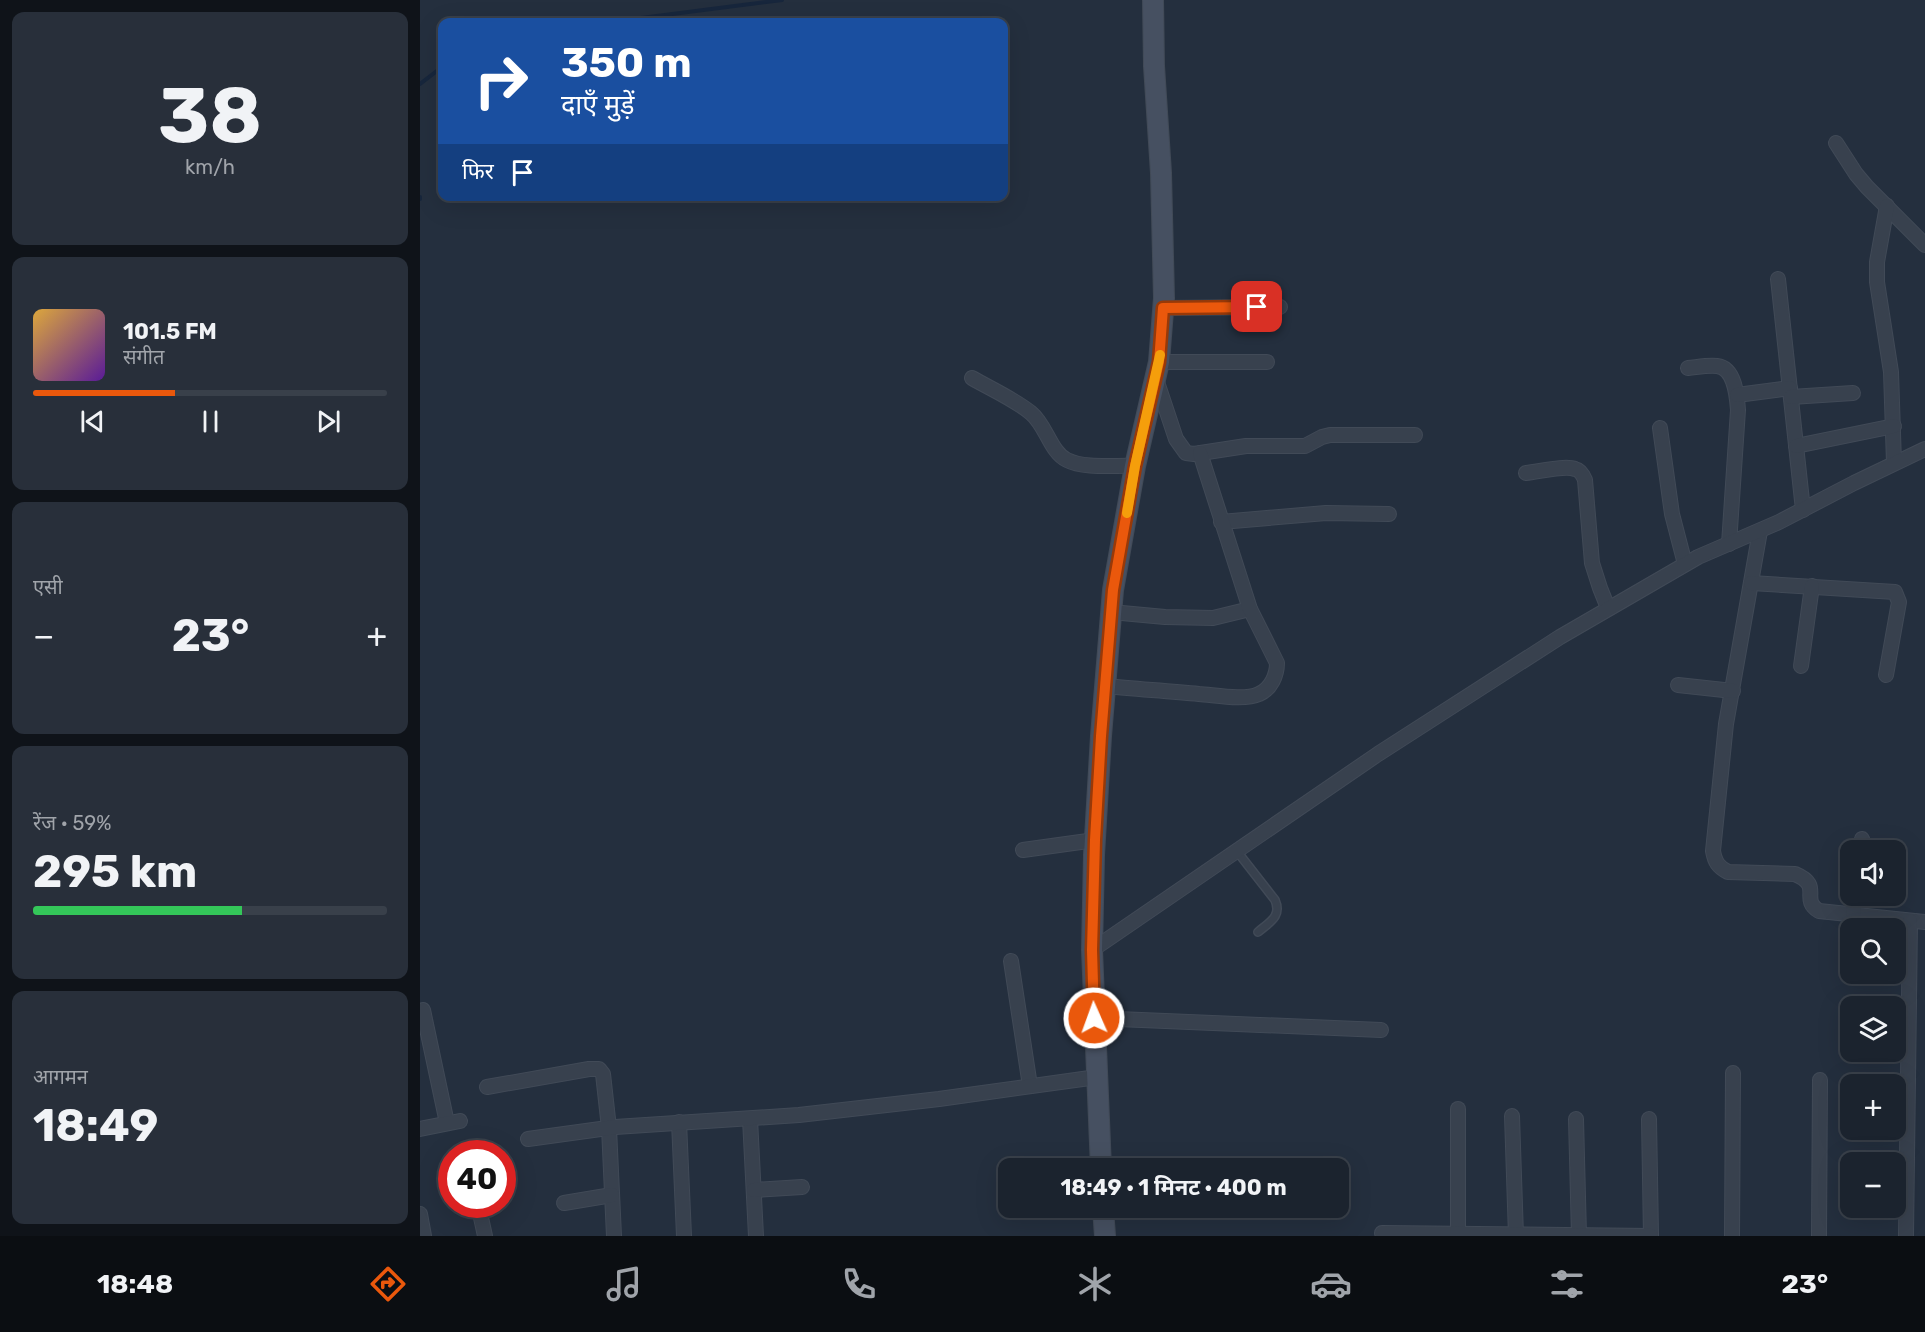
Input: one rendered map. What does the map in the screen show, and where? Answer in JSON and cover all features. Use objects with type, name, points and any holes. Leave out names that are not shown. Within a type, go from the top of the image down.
[{"type":"street","points":[[1101,1158],[1092,950],[1095,840],[1105,686],[1113,590],[1135,466],[1158,371],[1163,308],[1161,173],[1154,66],[1153,0]]},
{"type":"street","points":[[1836,143],[1856,174],[1925,245]]},
{"type":"street","points":[[1887,206],[1877,262],[1877,282],[1891,372],[1894,463]]},
{"type":"street","points":[[1778,279],[1803,510]]},
{"type":"street","points":[[1163,308],[1280,307]]},
{"type":"street","points":[[1158,371],[1267,362]]},
{"type":"street","points":[[1688,368],[1718,366],[1725,368],[1732,378],[1737,394],[1729,544]]},
{"type":"street","points":[[1158,371],[1176,439],[1186,453],[1246,446],[1305,446],[1330,435],[1415,435]]},
{"type":"street","points":[[972,378],[1032,413],[1044,427],[1058,453],[1064,459],[1084,465],[1135,466]]},
{"type":"street","points":[[1737,394],[1853,393]]},
{"type":"street","points":[[1796,446],[1894,426]]},
{"type":"street","points":[[1660,428],[1676,532],[1685,564]]},
{"type":"street","points":[[1092,950],[1236,850],[1471,693],[1608,608],[1685,564],[1760,531],[1925,449]]},
{"type":"street","points":[[1105,686],[1252,696],[1261,694],[1273,680],[1277,663],[1250,609],[1200,453]]},
{"type":"street","points":[[1526,473],[1568,468],[1576,469],[1581,473],[1585,480],[1592,563],[1608,608]]},
{"type":"street","points":[[1221,522],[1326,513],[1389,514]]},
{"type":"street","points":[[1760,531],[1726,724],[1713,851],[1714,861],[1728,872],[1795,874],[1804,878],[1809,883],[1810,899],[1814,908],[1819,911],[1925,922]]},
{"type":"street","points":[[1751,583],[1895,592],[1899,602],[1886,675]]},
{"type":"street","points":[[1802,666],[1812,586]]},
{"type":"street","points":[[1112,612],[1165,617],[1214,618],[1250,609]]},
{"type":"street","points":[[1678,685],[1733,691]]},
{"type":"street","points":[[1023,850],[1095,840]]},
{"type":"street","points":[[1853,915],[1854,906]]},
{"type":"street","points":[[1906,1236],[1910,921]]},
{"type":"street","points":[[1011,961],[1030,1086]]},
{"type":"street","points":[[420,1129],[454,1122],[423,1010]]},
{"type":"street","points":[[1094,1018],[1381,1030]]},
{"type":"street","points":[[488,1087],[599,1069],[605,1080],[614,1236]]},
{"type":"street","points":[[1732,1236],[1733,1073]]},
{"type":"street","points":[[528,1140],[609,1128],[799,1115],[1097,1077]]},
{"type":"street","points":[[1819,1236],[1820,1080]]},
{"type":"street","points":[[1458,1109],[1458,1234]]},
{"type":"street","points":[[1512,1116],[1516,1235]]},
{"type":"street","points":[[750,1119],[756,1236]]},
{"type":"street","points":[[1576,1119],[1579,1236]]},
{"type":"street","points":[[1382,1233],[1651,1236],[1649,1119]]},
{"type":"street","points":[[679,1122],[684,1236]]},
{"type":"street","points":[[754,1190],[802,1187]]},
{"type":"street","points":[[564,1203],[612,1195]]},
{"type":"street","points":[[420,1214],[424,1236]]},
{"type":"street","points":[[481,1218],[484,1236]]},
{"type":"street","points":[[1104,1218],[1105,1236]]},
{"type":"lane","points":[[1236,850],[1278,906],[1274,919],[1258,932]]},
{"type":"waterway","points":[[641,18],[782,0]]},
{"type":"waterway","points":[[420,84],[438,70]]},
{"type":"slow traffic","points":[[1127,513],[1160,355]]},
{"type":"route","points":[[1094,1018],[1092,950],[1095,840],[1113,590],[1135,466],[1156,379],[1161,348],[1163,308],[1257,307]]}]
